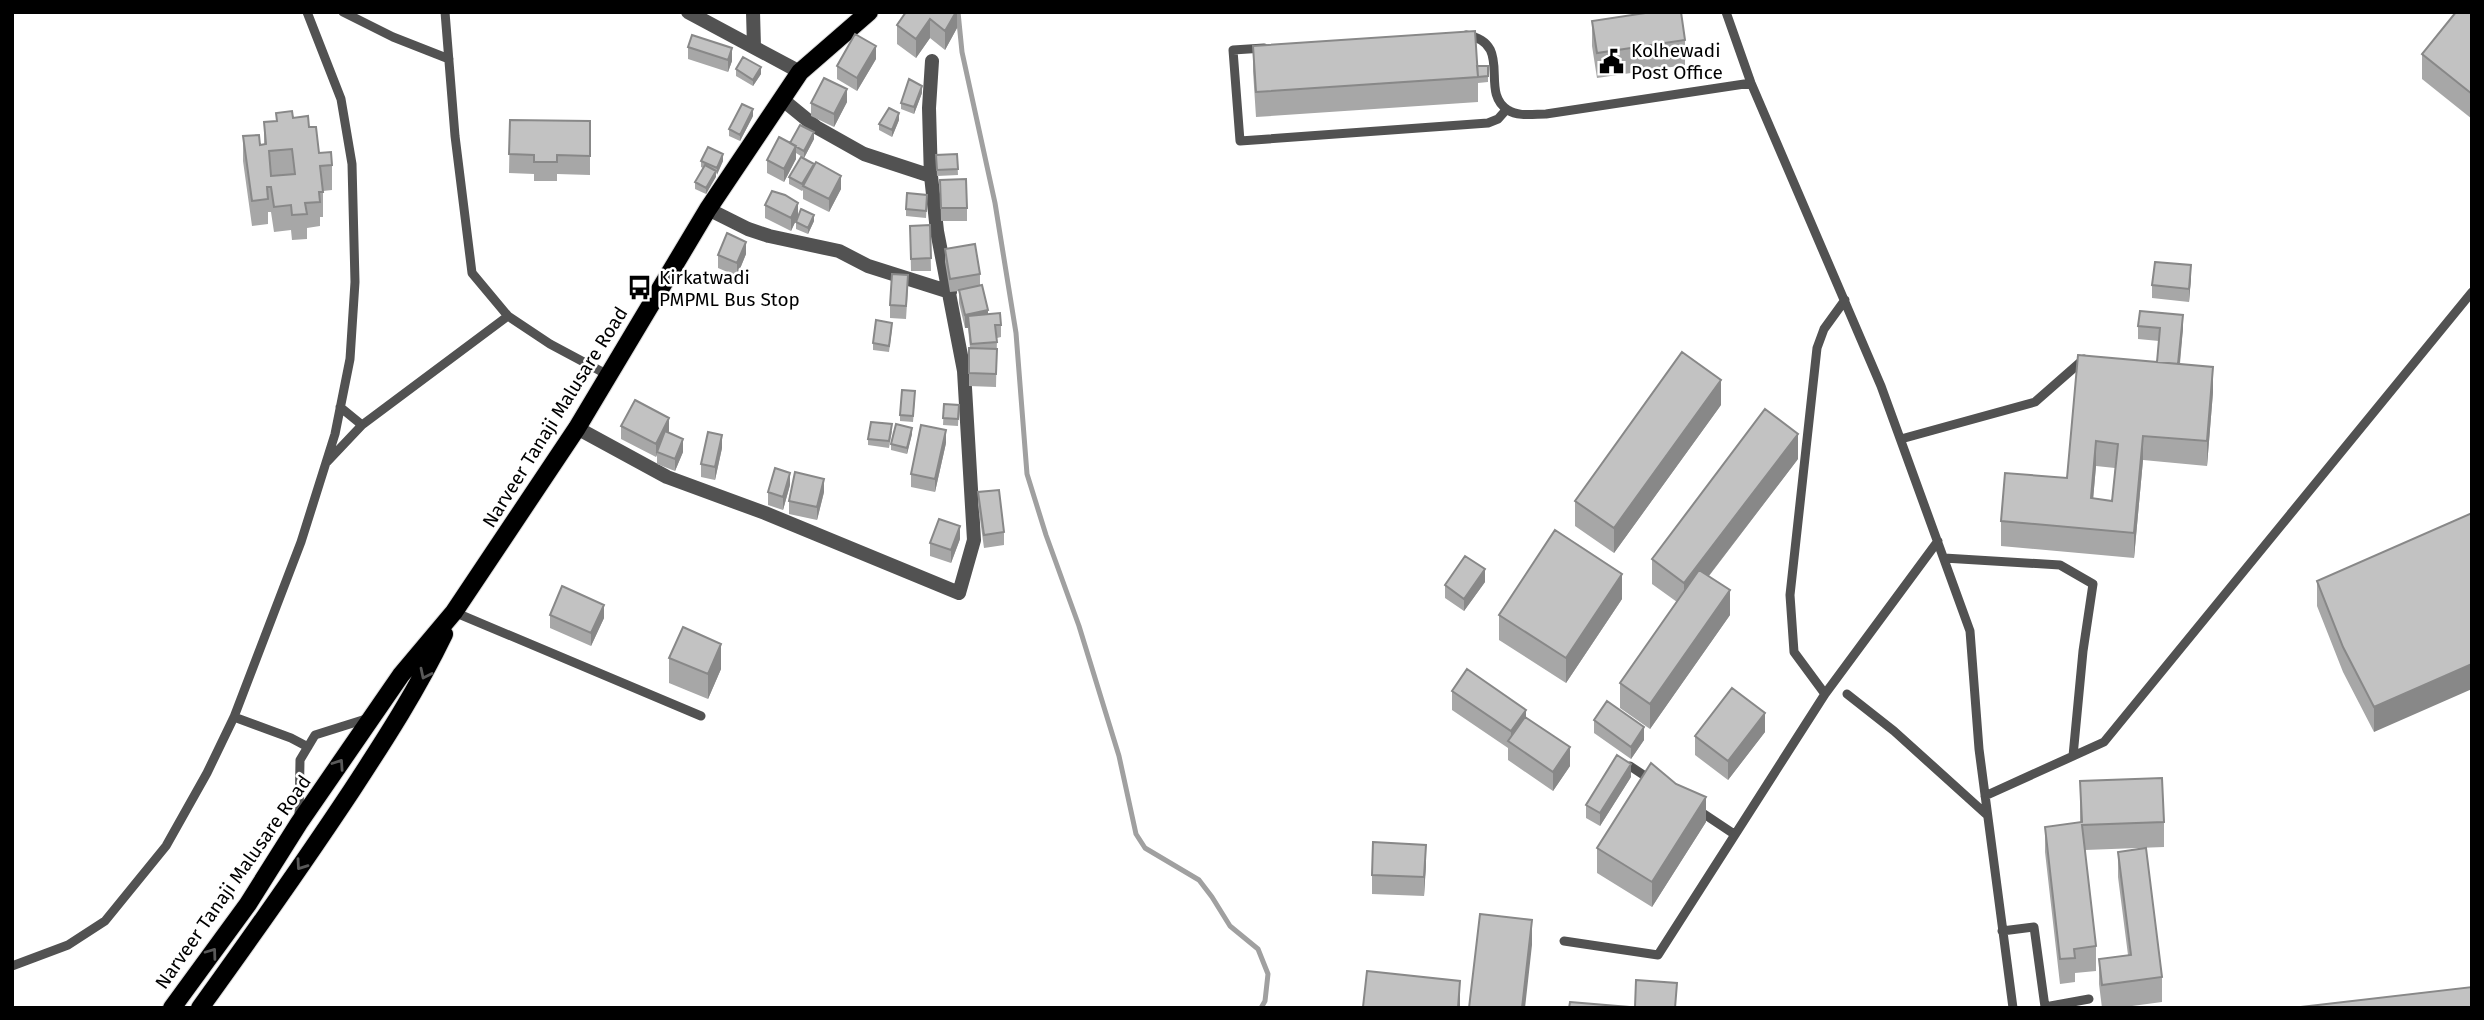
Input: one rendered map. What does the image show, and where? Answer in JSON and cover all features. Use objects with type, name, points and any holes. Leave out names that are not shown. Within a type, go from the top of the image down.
[{"type":"main road","name":"Narveer Tanaji Malusare Road","points":[[172,1008],[248,904],[299,823],[401,675],[454,612],[577,428],[708,209],[800,72],[869,12]]},
{"type":"main road","name":"Narveer Tanaji Malusare Road","points":[[200,1008],[321,836],[420,685],[454,612]]},
{"type":"street","points":[[688,12],[800,72]]},
{"type":"street","points":[[753,12],[754,47]]},
{"type":"street","points":[[577,428],[667,477],[765,513],[959,593],[974,540],[964,371],[937,231],[931,179],[929,108],[932,61]]},
{"type":"street","points":[[783,100],[816,127],[864,154],[931,176],[931,179]]},
{"type":"street","points":[[708,209],[748,229],[839,251],[868,266],[950,292]]},
{"type":"lane","points":[[12,966],[68,945],[105,921],[166,846],[207,773],[234,717],[301,542],[326,464],[350,359],[355,282],[352,164],[341,99],[307,12]]},
{"type":"lane","points":[[342,12],[393,37],[449,59]]},
{"type":"lane","points":[[445,12],[472,273],[508,316],[550,344],[608,375]]},
{"type":"lane","points":[[1726,12],[1751,83],[1881,386],[1970,631],[1979,749],[2012,1008]]},
{"type":"lane","points":[[1452,36],[1477,37],[1486,43],[1492,51],[1497,93],[1506,110],[1517,114],[1546,114],[1751,83]]},
{"type":"lane","points":[[1274,47],[1233,50],[1240,141],[1488,123],[1498,119],[1506,110]]},
{"type":"lane","points":[[1985,796],[2104,741],[2472,292]]},
{"type":"lane","points":[[1825,694],[1794,652],[1790,595],[1817,348],[1824,329],[1845,300]]},
{"type":"lane","points":[[326,464],[362,425],[508,316]]},
{"type":"lane","points":[[1901,439],[2035,402],[2084,359]]},
{"type":"lane","points":[[340,407],[362,425]]},
{"type":"lane","points":[[1564,941],[1658,955],[1825,694],[1938,541]]},
{"type":"lane","points":[[1944,558],[2060,565],[2093,584],[2083,650],[2073,756]]},
{"type":"lane","points":[[454,612],[701,716]]},
{"type":"lane","points":[[1847,694],[1894,731],[1987,815]]},
{"type":"lane","points":[[299,823],[300,760],[315,736],[372,716]]},
{"type":"lane","points":[[234,717],[308,747]]},
{"type":"lane","points":[[1630,766],[1665,789]]},
{"type":"lane","points":[[1688,804],[1734,834]]},
{"type":"lane","points":[[2002,931],[2034,927],[2045,1007],[2089,999]]},
{"type":"building","points":[[906,12],[956,12],[945,31],[930,19],[916,39],[897,25]]},
{"type":"building","points":[[1652,12],[1681,12],[1685,40],[1597,53],[1592,21]]},
{"type":"building","points":[[2456,12],[2472,12],[2472,94],[2422,54]]},
{"type":"building","points":[[1475,31],[1478,77],[1256,92],[1253,46]]},
{"type":"building","points":[[855,34],[876,46],[857,78],[837,66]]},
{"type":"building","points":[[692,35],[732,48],[728,60],[688,47]]},
{"type":"building","points":[[743,57],[761,67],[753,80],[736,69]]},
{"type":"building","points":[[1477,66],[1488,66],[1488,76],[1478,77]]},
{"type":"building","points":[[824,78],[847,89],[834,114],[811,103]]},
{"type":"building","points":[[909,79],[922,86],[914,107],[901,103]]},
{"type":"building","points":[[742,104],[753,109],[740,135],[729,129]]},
{"type":"building","points":[[889,108],[899,113],[892,130],[879,124]]},
{"type":"building","points":[[292,111],[293,118],[308,116],[309,127],[316,127],[319,153],[331,152],[332,165],[320,166],[323,192],[319,192],[320,202],[305,203],[307,214],[292,215],[291,205],[274,207],[271,187],[267,187],[268,199],[252,201],[243,136],[259,135],[260,145],[266,144],[264,122],[277,121],[276,113]],"holes":[[[292,149],[295,174],[271,176],[269,151]]]},
{"type":"building","points":[[510,120],[590,121],[590,156],[557,155],[557,162],[534,162],[534,155],[509,154]]},
{"type":"building","points":[[800,125],[814,132],[804,151],[790,143]]},
{"type":"building","points":[[779,137],[796,146],[784,169],[767,160]]},
{"type":"building","points":[[708,147],[723,154],[717,168],[701,161]]},
{"type":"building","points":[[957,154],[958,169],[937,170],[936,155]]},
{"type":"building","points":[[801,157],[814,164],[802,184],[789,177]]},
{"type":"building","points":[[816,162],[841,176],[829,199],[803,186]]},
{"type":"building","points":[[705,165],[716,171],[706,188],[695,182]]},
{"type":"building","points":[[966,179],[967,208],[941,208],[940,180]]},
{"type":"building","points":[[772,191],[798,203],[791,218],[765,205]]},
{"type":"building","points":[[907,193],[927,195],[926,211],[906,209]]},
{"type":"building","points":[[801,209],[814,215],[808,228],[796,222]]},
{"type":"building","points":[[930,225],[931,258],[911,259],[910,226]]},
{"type":"building","points":[[727,233],[746,242],[737,263],[718,255]]},
{"type":"building","points":[[975,244],[980,274],[950,279],[945,249]]},
{"type":"building","points":[[2155,262],[2191,265],[2189,289],[2152,285]]},
{"type":"building","points":[[892,274],[908,275],[906,306],[890,305]]},
{"type":"building","points":[[982,285],[988,310],[965,315],[959,290]]},
{"type":"building","points":[[2140,311],[2183,315],[2178,364],[2157,362],[2160,328],[2138,326]]},
{"type":"building","points":[[1000,313],[1001,325],[995,325],[997,342],[971,344],[968,316]]},
{"type":"building","points":[[876,320],[892,323],[889,346],[873,343]]},
{"type":"building","points":[[969,348],[997,349],[996,374],[969,373]]},
{"type":"building","points":[[1682,352],[1721,380],[1614,528],[1575,501]]},
{"type":"building","points":[[2078,355],[2213,367],[2207,441],[2143,436],[2134,533],[2001,521],[2005,473],[2067,478]],"holes":[[[2096,441],[2118,444],[2112,501],[2091,498]]]},
{"type":"building","points":[[902,390],[915,391],[913,416],[900,415]]},
{"type":"building","points":[[635,400],[669,418],[656,444],[621,426]]},
{"type":"building","points":[[944,404],[959,405],[958,419],[943,418]]},
{"type":"building","points":[[1765,409],[1798,434],[1684,583],[1652,559]]},
{"type":"building","points":[[871,422],[892,424],[889,441],[868,439]]},
{"type":"building","points":[[896,424],[912,428],[907,448],[891,444]]},
{"type":"building","points":[[921,425],[946,430],[935,479],[911,474]]},
{"type":"building","points":[[665,431],[683,439],[675,459],[657,452]]},
{"type":"building","points":[[708,432],[722,435],[715,467],[701,464]]},
{"type":"building","points":[[775,468],[790,473],[783,497],[768,492]]},
{"type":"building","points":[[795,472],[824,479],[817,507],[789,501]]},
{"type":"building","points":[[999,490],[1004,532],[984,535],[978,492]]},
{"type":"building","points":[[2472,513],[2472,664],[2374,707],[2343,647],[2317,581]]},
{"type":"building","points":[[939,519],[960,526],[951,550],[930,543]]},
{"type":"building","points":[[1555,530],[1622,574],[1566,658],[1499,615]]},
{"type":"building","points":[[1465,556],[1485,569],[1464,599],[1445,585]]},
{"type":"building","points":[[1699,570],[1730,590],[1650,704],[1620,683]]},
{"type":"building","points":[[562,586],[604,605],[591,633],[550,615]]},
{"type":"building","points":[[683,627],[721,644],[708,674],[669,658]]},
{"type":"building","points":[[1467,669],[1526,710],[1511,731],[1452,691]]},
{"type":"building","points":[[1732,688],[1765,713],[1728,761],[1695,736]]},
{"type":"building","points":[[1607,701],[1644,727],[1631,747],[1594,720]]},
{"type":"building","points":[[1525,717],[1570,747],[1553,772],[1508,741]]},
{"type":"building","points":[[1617,755],[1631,764],[1600,813],[1586,805]]},
{"type":"building","points":[[1651,763],[1676,784],[1706,797],[1652,882],[1597,848]]},
{"type":"building","points":[[2162,778],[2164,822],[2082,825],[2096,946],[2074,949],[2075,958],[2060,959],[2045,827],[2082,822],[2080,781]]},
{"type":"building","points":[[1373,842],[1426,845],[1424,877],[1372,875]]},
{"type":"building","points":[[2146,848],[2162,977],[2102,985],[2099,959],[2131,955],[2118,852]]},
{"type":"building","points":[[1480,914],[1532,920],[1522,1008],[1469,1008]]},
{"type":"building","points":[[1367,971],[1460,981],[1458,1008],[1363,1007]]},
{"type":"building","points":[[1636,980],[1677,983],[1675,1008],[1635,1007]]},
{"type":"building","points":[[2472,987],[2472,1008],[2292,1008]]},
{"type":"building","points":[[1570,1002],[1629,1007],[1629,1008],[1569,1008]]},
{"type":"waterway","points":[[958,12],[962,52],[995,203],[1016,333],[1027,474],[1079,626],[1119,756],[1136,834],[1145,848],[1199,880],[1230,926],[1258,949],[1268,974],[1265,1001],[1261,1008]]},
{"type":"place","name":"Kolhewadi Post Office","points":[[1611,61]]},
{"type":"place","name":"Kirkatwadi PMPML Bus Stop","points":[[639,288]]}]
